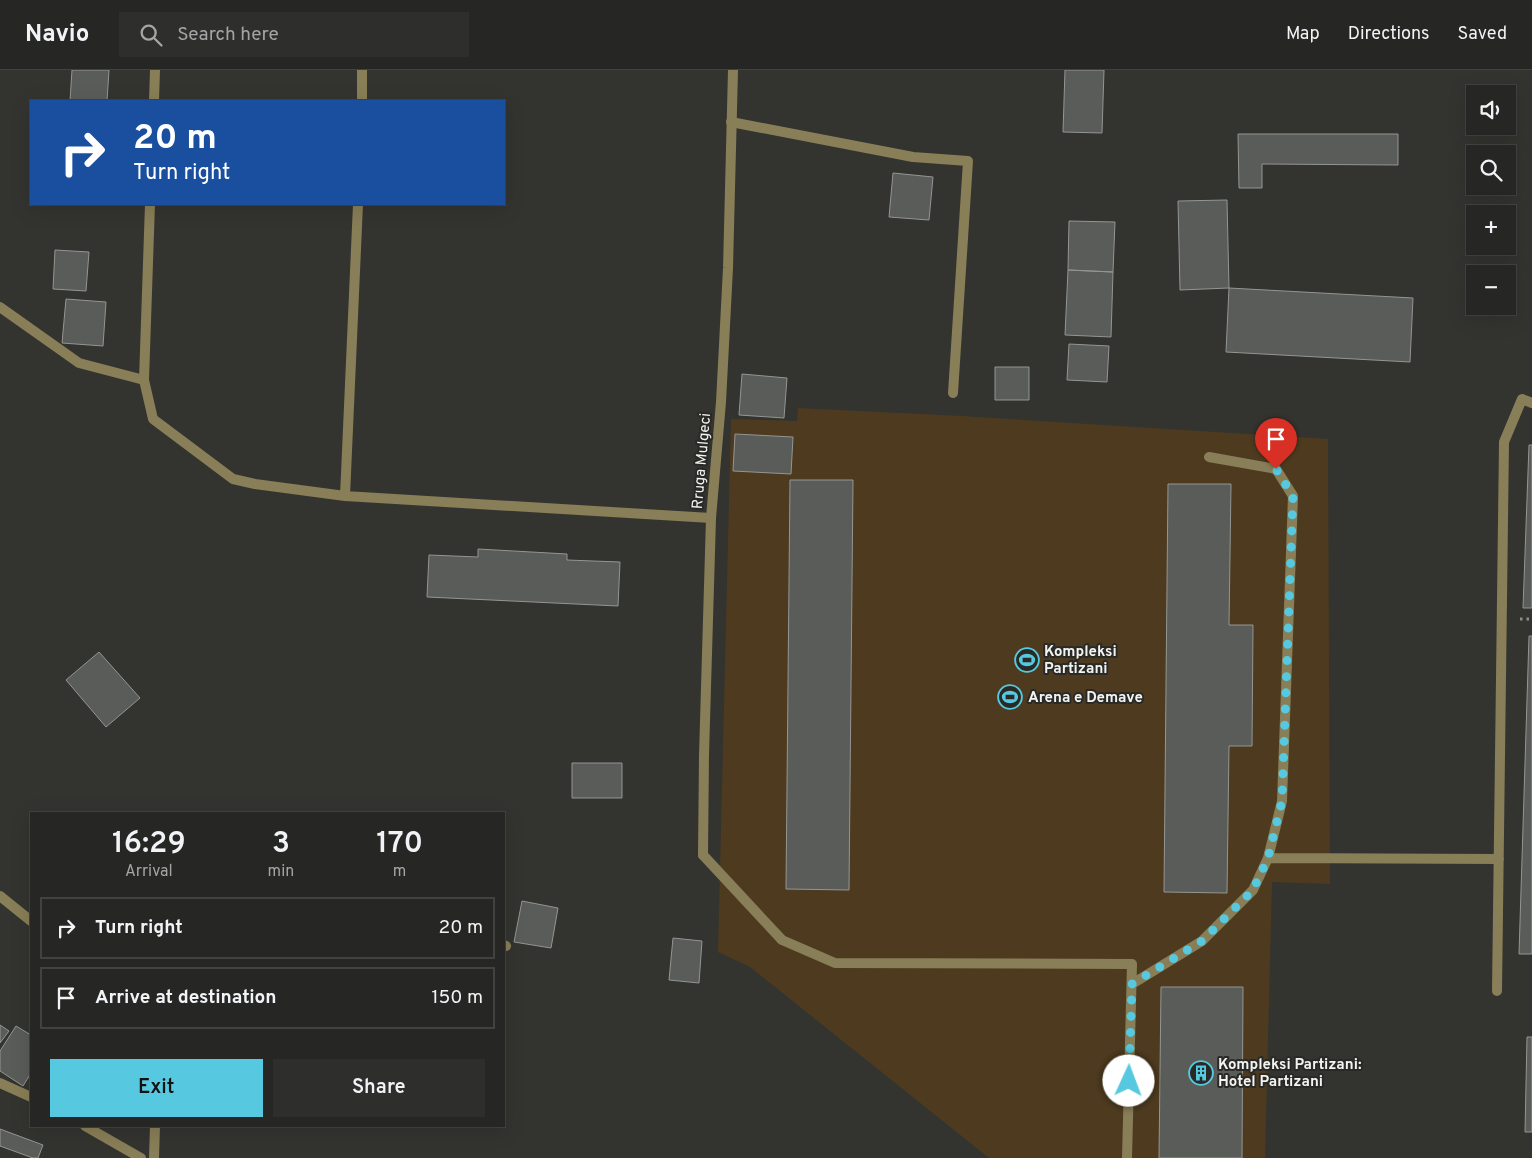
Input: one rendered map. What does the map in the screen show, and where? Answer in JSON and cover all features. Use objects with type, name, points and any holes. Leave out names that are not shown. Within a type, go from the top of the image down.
[{"type":"street","points":[[154,100],[155,70]]},
{"type":"street","points":[[362,70],[362,100]]},
{"type":"street","name":"Rruga Mulgeci","points":[[733,70],[728,268],[722,383],[711,518],[703,855],[782,940],[835,963],[1132,964],[1132,984]]},
{"type":"street","points":[[731,122],[913,157],[968,161],[953,393]]},
{"type":"street","points":[[150,205],[144,380],[153,420],[232,479],[254,484],[345,496],[711,518]]},
{"type":"street","points":[[345,496],[358,205]]},
{"type":"street","points":[[0,307],[79,364],[144,380]]},
{"type":"street","points":[[1497,992],[1504,442],[1522,399],[1532,403]]},
{"type":"street","points":[[1127,1158],[1132,984],[1202,941],[1253,890],[1268,858],[1282,801],[1293,496],[1276,469],[1209,457]]},
{"type":"street","points":[[1268,858],[1499,859]]},
{"type":"street","points":[[0,896],[30,920]]},
{"type":"street","points":[[0,1083],[30,1097]]},
{"type":"street","points":[[87,1127],[141,1158]]},
{"type":"street","points":[[154,1158],[155,1127]]},
{"type":"shaded area","name":"Kompleksi Partizani","points":[[798,408],[962,416],[1328,439],[1330,884],[1272,882],[1265,1158],[989,1158],[750,967],[718,952],[731,419],[797,421]]},
{"type":"building","points":[[72,70],[109,70],[107,100],[70,100]]},
{"type":"building","points":[[1065,70],[1104,70],[1102,133],[1063,132]]},
{"type":"building","points":[[1238,134],[1398,134],[1398,165],[1262,164],[1262,188],[1239,188]]},
{"type":"building","points":[[893,173],[933,177],[929,220],[889,217]]},
{"type":"building","points":[[1227,200],[1229,288],[1180,290],[1178,201]]},
{"type":"building","points":[[1069,221],[1115,222],[1113,272],[1068,270]]},
{"type":"building","points":[[55,250],[89,252],[86,291],[53,289]]},
{"type":"building","points":[[1068,270],[1113,272],[1111,337],[1065,335]]},
{"type":"building","points":[[1229,288],[1413,298],[1410,362],[1226,352]]},
{"type":"building","points":[[66,299],[106,302],[103,346],[62,343]]},
{"type":"building","points":[[1069,344],[1109,346],[1107,382],[1067,380]]},
{"type":"building","points":[[995,367],[1029,367],[1029,400],[995,400]]},
{"type":"building","points":[[742,374],[787,378],[784,418],[739,415]]},
{"type":"building","points":[[735,434],[793,437],[791,474],[733,471]]},
{"type":"building","points":[[1529,445],[1532,445],[1532,608],[1523,608]]},
{"type":"building","points":[[790,480],[853,480],[849,890],[786,889]]},
{"type":"building","points":[[1168,484],[1231,484],[1229,625],[1253,625],[1252,746],[1229,746],[1227,893],[1164,892]]},
{"type":"building","points":[[478,549],[567,554],[567,560],[620,562],[618,606],[427,597],[429,555],[478,557]]},
{"type":"building","points":[[1529,636],[1532,636],[1532,954],[1519,954]]},
{"type":"building","points":[[99,652],[140,698],[106,727],[66,680]]},
{"type":"building","points":[[572,763],[622,763],[622,798],[572,798]]},
{"type":"building","points":[[522,901],[558,908],[551,948],[514,942]]},
{"type":"building","points":[[673,938],[702,941],[699,983],[669,980]]},
{"type":"building","name":"Kompleksi Partizani: Hotel Partizani","points":[[1161,987],[1243,987],[1242,1158],[1159,1158]]},
{"type":"building","points":[[0,1025],[9,1031],[0,1043]]},
{"type":"building","points":[[16,1026],[30,1034],[30,1075],[23,1086],[0,1071],[0,1051]]},
{"type":"building","points":[[1527,1037],[1532,1037],[1532,1132],[1525,1132]]},
{"type":"building","points":[[0,1129],[43,1145],[38,1158],[33,1158],[0,1146]]},
{"type":"place","name":"Kompleksi Partizani","points":[[1027,660]]},
{"type":"place","name":"Arena e Demave","points":[[1010,697]]},
{"type":"place","name":"Kompleksi Partizani: Hotel Partizani","points":[[1201,1073]]},
{"type":"route","points":[[1129,1081],[1132,984],[1202,941],[1253,890],[1268,858],[1282,801],[1293,496],[1276,469]]}]
